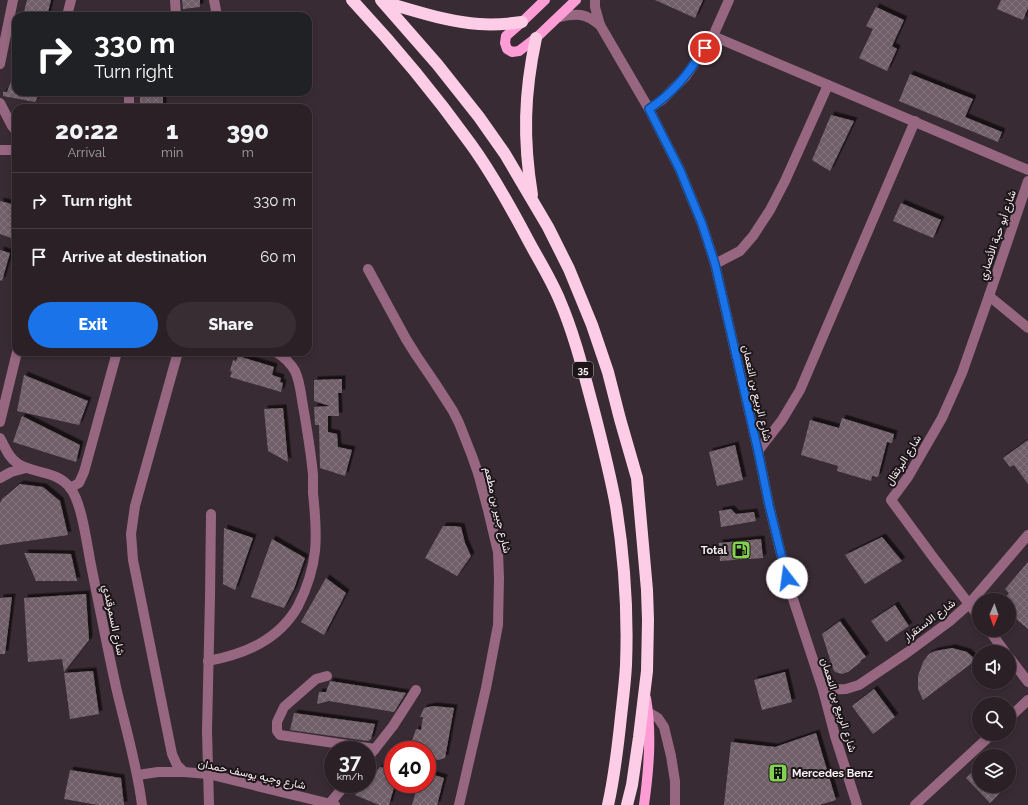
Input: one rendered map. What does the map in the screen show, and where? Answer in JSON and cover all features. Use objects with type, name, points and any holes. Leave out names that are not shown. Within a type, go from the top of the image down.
[{"type":"highway","name":"35","points":[[352,0],[409,65],[471,144],[503,193],[538,257],[559,300],[574,341],[609,470],[616,505],[624,573],[626,664],[617,754],[608,805]]},
{"type":"highway","name":"35","points":[[382,1],[437,64],[479,117],[505,154],[548,226],[569,269],[592,325],[608,372],[637,478],[647,605],[647,671],[645,692],[632,785],[627,805]]},
{"type":"highway","points":[[382,1],[445,19],[467,23],[496,25],[522,22]]},
{"type":"highway","points":[[533,202],[527,154],[526,115],[528,84],[536,38]]},
{"type":"main road","points":[[545,0],[506,36],[504,43],[507,49],[512,52],[519,51],[560,17],[576,0]]},
{"type":"main road","points":[[644,805],[650,746],[645,692]]},
{"type":"street","points":[[0,64],[13,0]]},
{"type":"street","points":[[68,12],[71,0]]},
{"type":"street","points":[[175,0],[176,12]]},
{"type":"street","points":[[214,0],[216,12]]},
{"type":"street","name":"شارع الربيع بن النعمان","points":[[594,0],[600,25],[649,109],[680,170],[702,224],[715,264],[785,571],[823,690],[857,805]]},
{"type":"street","points":[[649,109],[662,100],[686,76],[713,36],[729,0]]},
{"type":"street","points":[[560,17],[574,14],[590,17],[600,25]]},
{"type":"street","points":[[713,36],[1028,170]]},
{"type":"street","points":[[715,264],[740,251],[753,236],[766,216],[785,181],[828,85]]},
{"type":"street","points":[[0,103],[12,126]]},
{"type":"street","points":[[758,451],[782,420],[800,390],[915,121]]},
{"type":"street","points":[[0,150],[12,150]]},
{"type":"street","name":"شارع أبو حبة الأنصاري","points":[[989,296],[1028,181]]},
{"type":"street","name":"شارع جبير بن مطعم","points":[[368,269],[410,344],[453,410],[459,423],[478,473],[498,552],[498,625],[486,688],[459,805]]},
{"type":"street","points":[[989,296],[1028,328]]},
{"type":"street","name":"شارع البرتقال","points":[[972,608],[891,500],[908,477],[942,418],[962,373],[989,296]]},
{"type":"street","points":[[0,422],[16,356]]},
{"type":"street","points":[[0,438],[4,448],[18,464],[56,477],[70,488],[79,483],[84,472],[116,356]]},
{"type":"street","points":[[177,356],[135,506],[131,534],[133,560],[172,754],[177,765],[184,772]]},
{"type":"street","points":[[208,661],[225,658],[239,653],[274,635],[287,622],[297,606],[307,587],[313,568],[315,523],[313,475],[309,444],[296,372],[291,364],[281,356]]},
{"type":"street","points":[[0,478],[11,472],[26,468]]},
{"type":"street","name":"شارع السمرقندي","points":[[70,488],[75,498],[83,525],[116,688],[138,774],[142,805]]},
{"type":"street","points":[[209,805],[207,731],[211,514]]},
{"type":"street","name":"شارع الاستقرار","points":[[823,690],[846,689],[859,685],[950,621],[983,589],[1028,535]]},
{"type":"street","points":[[994,637],[1001,645]]},
{"type":"street","points":[[1016,666],[1028,682]]},
{"type":"street","points":[[324,741],[280,735],[277,731],[277,722],[284,707],[316,679],[327,676]]},
{"type":"street","points":[[376,748],[393,726],[416,690]]},
{"type":"street","points":[[1016,711],[1028,700]]},
{"type":"street","points":[[648,712],[658,718],[664,727],[672,756],[675,781],[675,805]]},
{"type":"street","points":[[915,805],[984,741]]},
{"type":"street","name":"شارع وجيه يوسف حمدان","points":[[138,774],[158,772],[208,774],[333,804]]},
{"type":"street","points":[[333,804],[340,793]]},
{"type":"building","points":[[27,0],[51,0],[48,12],[24,12]]},
{"type":"building","points":[[182,0],[200,0],[200,7],[183,9]]},
{"type":"building","points":[[655,0],[703,0],[695,18]]},
{"type":"building","points":[[1001,0],[1028,0],[1028,8],[1023,20],[997,9]]},
{"type":"building","points":[[876,7],[904,20],[892,46],[897,49],[887,71],[859,58],[873,29],[866,26]]},
{"type":"building","points":[[910,74],[973,99],[965,117],[1002,132],[998,142],[899,101]]},
{"type":"building","points":[[12,79],[12,96],[38,96],[35,102],[3,96],[3,92],[7,92]]},
{"type":"building","points":[[140,96],[163,96],[163,104],[140,104]]},
{"type":"building","points":[[831,115],[854,121],[830,171],[812,160]]},
{"type":"building","points":[[0,201],[12,204],[12,238],[0,234]]},
{"type":"building","points":[[901,203],[941,220],[933,238],[893,221]]},
{"type":"building","points":[[0,250],[10,253],[2,281],[0,280]]},
{"type":"building","points":[[238,356],[274,367],[272,375],[281,378],[280,382],[283,383],[281,392],[230,377],[233,360],[236,361]]},
{"type":"building","points":[[24,375],[88,401],[79,425],[17,411]]},
{"type":"building","points":[[342,379],[342,393],[338,393],[339,416],[328,416],[328,432],[337,434],[338,447],[352,450],[345,476],[320,468],[319,425],[315,425],[314,407],[330,406],[314,401],[314,380]]},
{"type":"building","points":[[283,408],[288,462],[268,451],[264,409]]},
{"type":"building","points":[[22,416],[80,445],[76,462],[13,442]]},
{"type":"building","points":[[842,418],[894,434],[892,443],[887,442],[878,477],[872,476],[871,481],[837,471],[838,466],[801,455],[810,420],[839,428]]},
{"type":"building","points":[[1028,440],[1028,484],[1014,465],[1010,467],[1003,458]]},
{"type":"building","points":[[735,445],[743,480],[717,486],[709,452]]},
{"type":"building","points":[[20,484],[43,487],[60,501],[68,535],[0,545],[0,503],[2,499]]},
{"type":"building","points":[[731,509],[736,514],[754,512],[756,521],[721,527],[719,511]]},
{"type":"building","points":[[443,526],[461,527],[465,543],[471,556],[457,576],[425,558]]},
{"type":"building","points":[[224,528],[253,538],[235,590],[223,584]]},
{"type":"building","points":[[882,537],[902,561],[865,584],[845,555]]},
{"type":"building","points":[[272,539],[305,558],[294,589],[284,608],[251,597]]},
{"type":"building","name":"Total","points":[[761,539],[763,558],[720,561],[719,543]]},
{"type":"building","points":[[24,553],[71,554],[77,581],[36,581]]},
{"type":"building","points":[[1028,562],[1028,629],[1016,619],[1016,593],[1009,593],[1005,589]]},
{"type":"building","points":[[326,578],[346,593],[324,635],[301,622]]},
{"type":"building","points":[[86,594],[89,640],[64,672],[62,659],[28,662],[24,598]]},
{"type":"building","points":[[12,597],[5,654],[0,654],[0,598]]},
{"type":"building","points":[[895,605],[909,626],[886,642],[871,621]]},
{"type":"building","points":[[840,621],[866,657],[848,672],[842,674],[835,672],[833,669],[822,634]]},
{"type":"building","points":[[952,648],[967,652],[972,656],[972,663],[923,700],[918,689],[918,676],[923,662],[929,654],[935,651]]},
{"type":"building","points":[[93,671],[99,714],[70,719],[64,673]]},
{"type":"building","points":[[785,672],[792,702],[762,710],[754,680]]},
{"type":"building","points":[[330,681],[406,693],[394,712],[329,701],[317,704],[319,692],[326,692]]},
{"type":"building","points":[[874,689],[895,717],[873,734],[852,706]]},
{"type":"building","points":[[433,706],[454,708],[445,758],[436,760],[436,741],[412,741],[416,729],[421,730],[423,717],[420,717],[424,708]]},
{"type":"building","points":[[294,713],[375,724],[371,739],[368,741],[290,730]]},
{"type":"building","name":"Mercedes Benz","points":[[816,733],[836,800],[819,805],[724,805],[731,742],[775,747]]},
{"type":"building","points":[[380,767],[384,768],[384,793],[392,793],[389,805],[379,805],[355,795],[357,793],[376,793],[376,772]]},
{"type":"building","points":[[70,770],[121,778],[124,805],[98,805],[64,799]]},
{"type":"building","points":[[972,772],[972,784],[966,778]]},
{"type":"building","points":[[436,776],[444,778],[437,805],[412,805],[415,793],[436,793]]},
{"type":"building","points":[[980,793],[1000,793],[990,803]]},
{"type":"place","name":"Total","points":[[741,550]]},
{"type":"place","name":"Mercedes Benz","points":[[778,773]]},
{"type":"route","points":[[705,48],[686,76],[662,100],[649,109],[680,170],[702,224],[715,264],[769,505],[787,578]]}]
